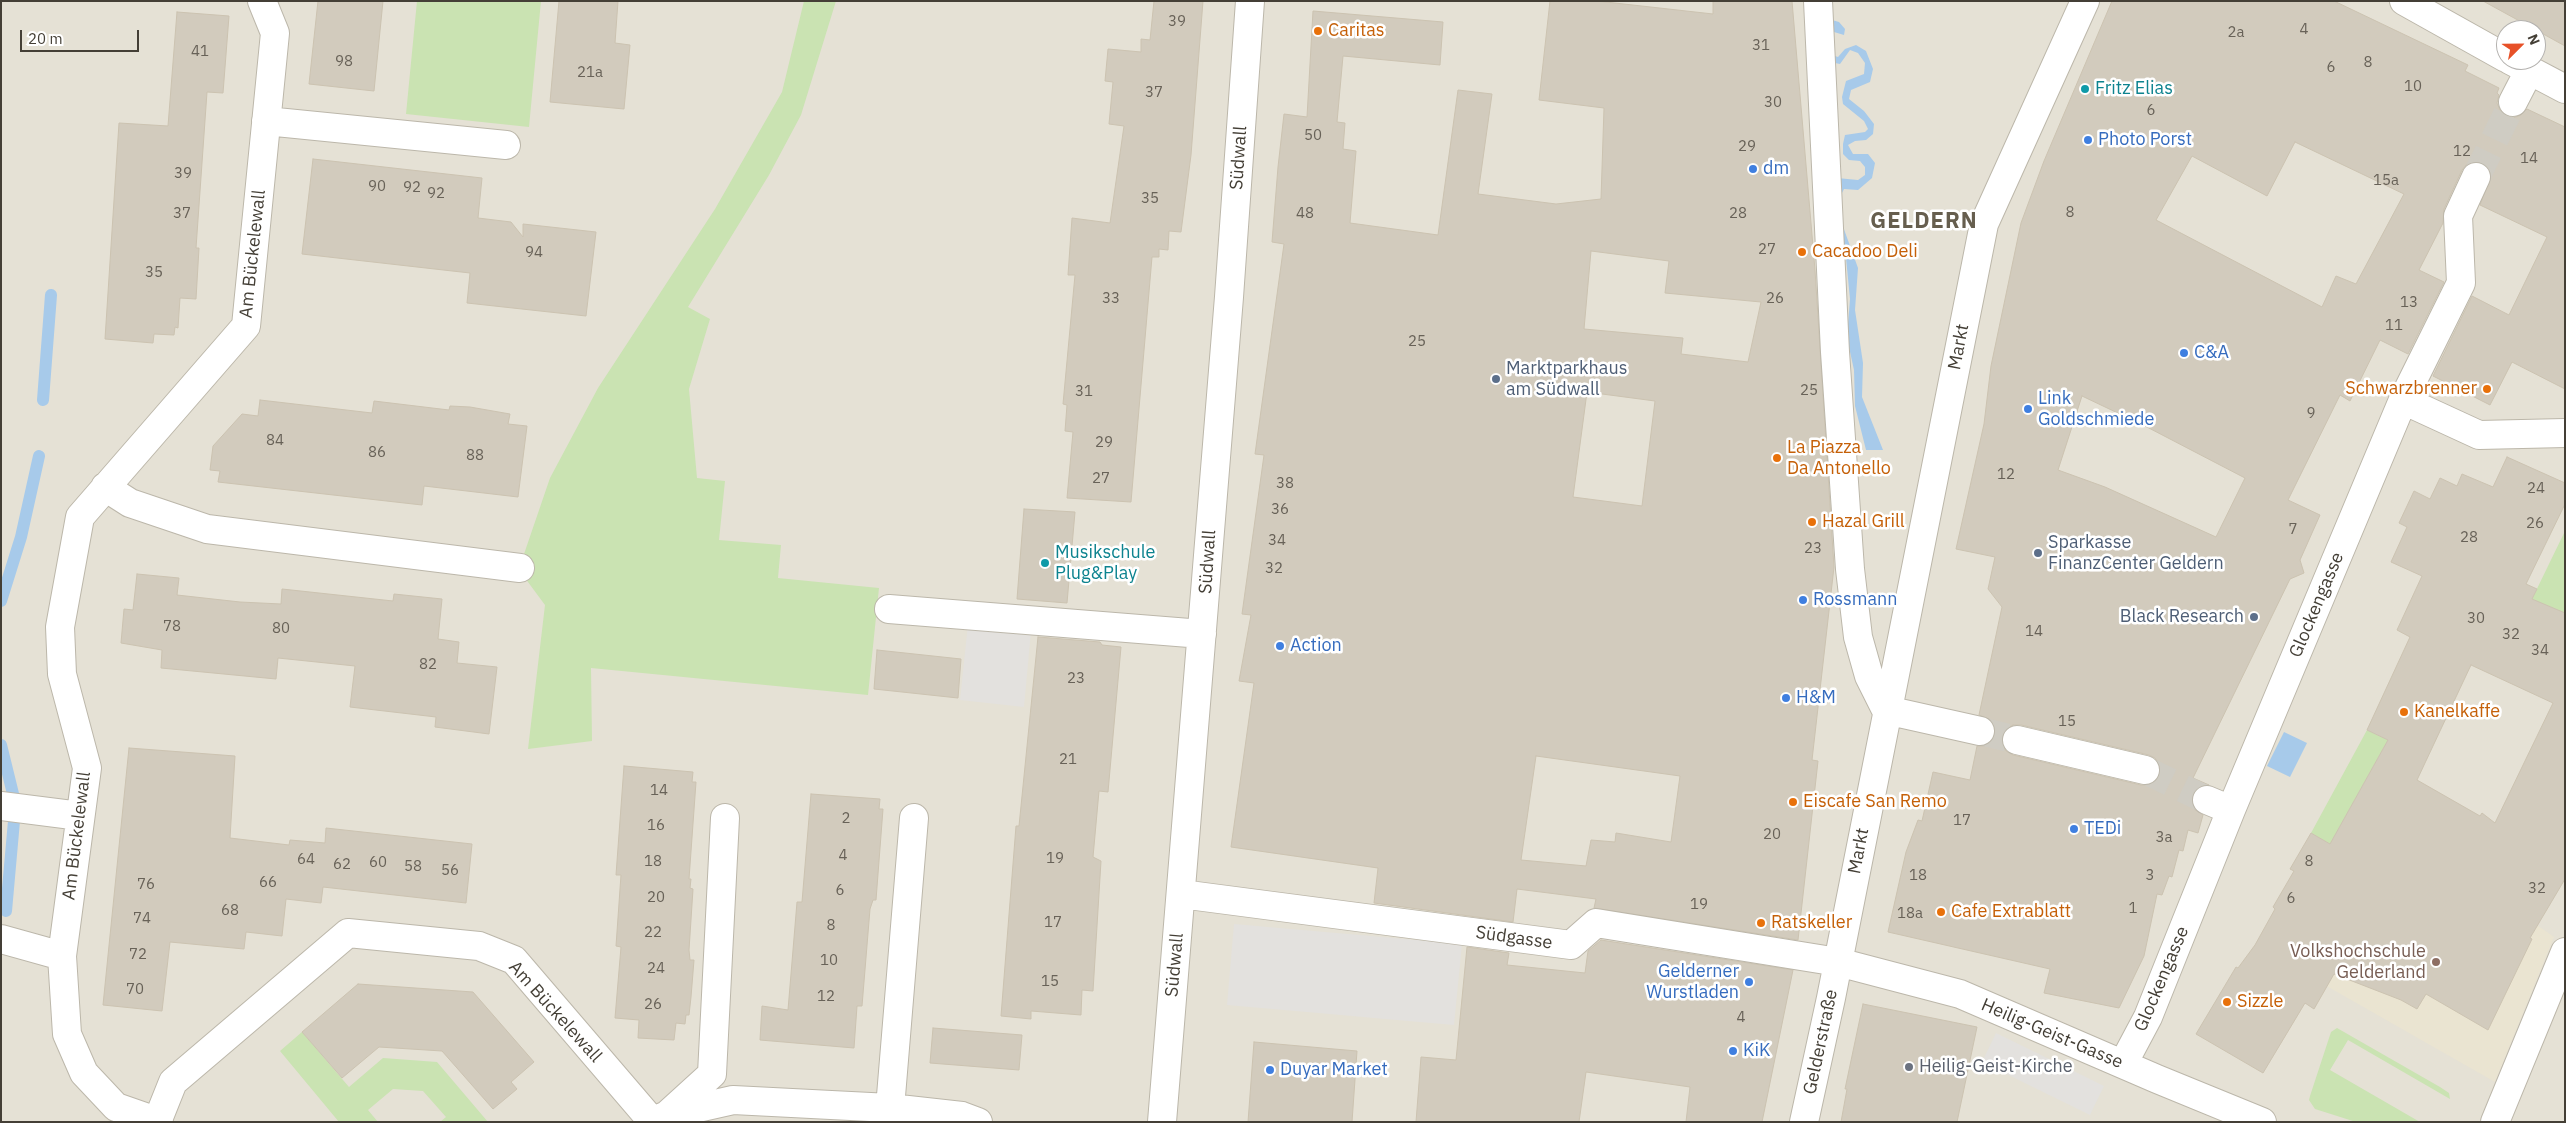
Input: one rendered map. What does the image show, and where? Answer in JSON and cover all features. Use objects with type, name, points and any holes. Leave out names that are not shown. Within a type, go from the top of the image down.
[{"type":"street","name":"Am Bückelewall","points":[[262,1],[275,33],[246,326],[80,517],[60,627],[62,674],[87,768],[62,956],[67,1034],[84,1073],[116,1107],[158,1121],[173,1082],[348,933],[479,946],[514,960],[657,1119]]},
{"type":"street","name":"Südwall","points":[[1162,1122],[1202,634],[1250,1]]},
{"type":"street","points":[[1818,1],[1835,352],[1850,569],[1858,637],[1869,676],[1886,710],[1980,730]]},
{"type":"street","name":"Markt","points":[[1838,962],[1886,710],[1984,224],[2086,1]]},
{"type":"street","points":[[2404,1],[2496,52]]},
{"type":"street","points":[[2513,102],[2515,70]]},
{"type":"street","points":[[2528,70],[2565,89]]},
{"type":"street","points":[[266,121],[506,145]]},
{"type":"street","name":"Glockengasse","points":[[2123,1064],[2148,1017],[2219,805],[2404,400],[2461,283],[2458,216],[2476,177]]},
{"type":"street","points":[[2404,400],[2479,435],[2565,433]]},
{"type":"street","points":[[105,487],[130,503],[207,529],[520,568]]},
{"type":"street","points":[[889,609],[1202,634]]},
{"type":"street","points":[[2017,740],[2145,770]]},
{"type":"street","points":[[1,806],[80,816]]},
{"type":"street","points":[[657,1119],[712,1074],[725,818]]},
{"type":"street","points":[[890,1108],[914,818]]},
{"type":"street","name":"Südgasse","points":[[1181,894],[1570,945],[1596,923],[1838,962]]},
{"type":"street","points":[[1,939],[62,956]]},
{"type":"street","name":"Heilig-Geist-Gasse","points":[[1838,962],[1960,994],[2262,1122]]},
{"type":"street","name":"Gelderstraße","points":[[1804,1122],[1838,962]]},
{"type":"street","points":[[2495,1122],[2563,964]]},
{"type":"street","points":[[657,1119],[733,1100],[890,1108],[962,1116],[978,1122]]},
{"type":"shaded area","points":[[1,1],[2565,1],[2565,1122],[1,1122]]},
{"type":"shaded area","points":[[968,624],[1031,631],[1024,707],[960,700]]},
{"type":"shaded area","name":"Volkshochschule Gelderland","points":[[2374,882],[2537,925],[2554,937],[2495,1082],[2316,980]]},
{"type":"shaded area","points":[[1234,924],[1462,944],[1454,1025],[1227,1005]]},
{"type":"shaded area","points":[[1996,1033],[2104,1086],[2090,1115],[1982,1062]]},
{"type":"green space","points":[[417,1],[541,1],[529,127],[406,114]]},
{"type":"green space","points":[[804,1],[836,1],[801,115],[769,175],[688,307],[710,319],[689,389],[697,478],[725,481],[719,540],[781,545],[778,578],[879,588],[868,695],[591,668],[592,741],[528,749],[545,605],[525,578],[524,554],[550,478],[598,388],[715,209],[782,92]]},
{"type":"green space","points":[[2565,531],[2565,615],[2532,599]]},
{"type":"green space","points":[[2367,730],[2388,740],[2330,844],[2311,833]]},
{"type":"green space","points":[[2337,1028],[2440,1087],[2449,1093],[2450,1099],[2348,1040],[2330,1070],[2420,1122],[2356,1122],[2315,1109],[2309,1100],[2310,1096],[2331,1032]]},
{"type":"green space","points":[[302,1032],[349,1087],[383,1058],[437,1062],[488,1122],[440,1122],[446,1117],[423,1091],[393,1089],[368,1110],[378,1122],[339,1122],[280,1051]]},
{"type":"water","points":[[1832,20],[1839,22],[1845,29],[1844,35],[1834,32],[1826,34],[1829,54],[1838,57],[1845,49],[1856,45],[1866,51],[1873,69],[1870,82],[1851,90],[1849,99],[1864,111],[1874,124],[1873,134],[1866,140],[1855,141],[1848,145],[1853,154],[1868,154],[1875,163],[1872,178],[1858,190],[1844,189],[1838,201],[1841,221],[1858,268],[1855,310],[1863,363],[1862,397],[1883,450],[1866,450],[1855,406],[1854,370],[1847,338],[1850,299],[1846,258],[1835,222],[1832,188],[1837,178],[1858,180],[1865,175],[1865,167],[1860,161],[1849,160],[1843,154],[1843,144],[1845,135],[1865,132],[1868,129],[1864,121],[1843,104],[1842,97],[1846,81],[1864,74],[1865,63],[1858,53],[1850,50],[1840,64],[1830,62],[1822,56],[1821,31]]},
{"type":"water","points":[[2284,732],[2307,743],[2290,777],[2267,766]]},
{"type":"building","points":[[318,1],[383,1],[374,91],[309,84]]},
{"type":"building","points":[[559,1],[618,1],[615,43],[630,45],[624,109],[550,102]]},
{"type":"building","points":[[1154,1],[1203,1],[1191,155],[1181,232],[1169,231],[1168,250],[1159,249],[1159,257],[1152,257],[1131,502],[1067,498],[1073,432],[1065,431],[1067,405],[1063,404],[1075,275],[1068,275],[1072,218],[1110,223],[1124,126],[1109,124],[1113,82],[1105,81],[1108,49],[1141,52],[1141,39],[1150,40]]},
{"type":"building","points":[[1550,1],[1597,1],[1713,14],[1713,1],[1792,1],[1815,270],[1834,567],[1812,760],[1818,761],[1798,940],[1594,908],[1596,899],[1517,889],[1513,922],[1374,903],[1378,868],[1231,847],[1254,683],[1239,681],[1251,615],[1242,614],[1264,455],[1255,454],[1284,244],[1272,242],[1278,167],[1284,114],[1307,117],[1313,11],[1443,22],[1440,65],[1343,56],[1337,122],[1345,123],[1343,149],[1356,151],[1350,223],[1438,235],[1458,90],[1492,94],[1478,194],[1556,204],[1601,199],[1604,108],[1539,100]],"holes":[[[1591,251],[1669,261],[1665,293],[1761,302],[1748,362],[1681,354],[1683,338],[1584,329]],[[1587,392],[1655,401],[1642,506],[1573,497]],[[1536,756],[1680,776],[1671,842],[1616,833],[1615,842],[1591,840],[1586,866],[1521,860]]]},
{"type":"building","points":[[2112,1],[2334,1],[2468,65],[2465,71],[2499,88],[2497,103],[2505,116],[2513,118],[2521,115],[2527,109],[2565,127],[2565,389],[2512,362],[2490,405],[2433,376],[2472,296],[2509,315],[2547,237],[2480,205],[2491,175],[2488,168],[2482,163],[2474,162],[2467,164],[2462,170],[2444,209],[2443,223],[2419,270],[2444,282],[2408,354],[2380,340],[2350,401],[2340,395],[2288,500],[2320,515],[2300,560],[2304,573],[2290,579],[2193,778],[2209,785],[2198,787],[2192,794],[2194,809],[2203,815],[2198,833],[2188,830],[2183,851],[2179,850],[2172,877],[2169,876],[2162,895],[2157,894],[2144,956],[2119,1008],[2044,993],[2050,969],[1888,932],[1906,852],[1918,820],[1922,821],[1933,772],[1970,780],[1977,746],[1985,746],[1992,741],[1995,735],[1995,727],[1991,720],[1979,715],[2002,607],[1988,589],[1995,557],[1956,549],[1984,424],[1991,366],[2021,223],[2044,161]],"holes":[[[2295,142],[2404,194],[2356,284],[2336,276],[2322,307],[2156,220],[2192,156],[2267,196]],[[2082,396],[2145,426],[2245,478],[2216,537],[2105,487],[2058,470]],[[2013,725],[2021,725],[2149,755],[2155,758],[2160,765],[2160,774],[2157,780],[2150,785],[2141,785],[2013,755],[2006,751],[2002,744],[2005,730]]]},
{"type":"building","points":[[2483,1],[2565,1],[2565,46],[2546,36],[2546,20],[2518,20]]},
{"type":"building","points":[[177,12],[229,16],[223,93],[207,92],[196,248],[199,248],[196,299],[180,298],[178,328],[175,327],[174,335],[154,334],[153,343],[105,339],[119,123],[168,126]]},
{"type":"building","points":[[313,159],[482,178],[478,218],[511,222],[523,237],[523,224],[596,232],[586,316],[467,303],[470,273],[302,254]]},
{"type":"building","points":[[260,400],[372,413],[374,401],[449,410],[450,406],[470,407],[510,414],[508,424],[527,426],[518,497],[424,486],[422,505],[218,482],[220,471],[210,470],[213,446],[242,414],[258,416]]},
{"type":"building","points":[[2507,457],[2565,483],[2565,504],[2526,584],[2537,589],[2532,599],[2565,613],[2565,879],[2530,938],[2532,939],[2488,1030],[2426,994],[2417,1009],[2401,1000],[2334,974],[2314,1009],[2305,1003],[2263,1073],[2196,1034],[2236,967],[2238,968],[2255,945],[2275,909],[2273,907],[2294,871],[2290,869],[2311,833],[2330,844],[2388,740],[2367,730],[2410,637],[2397,630],[2422,576],[2391,562],[2407,527],[2399,523],[2414,491],[2430,499],[2440,478],[2457,486],[2462,474],[2493,487]],"holes":[[[2471,665],[2553,703],[2495,823],[2482,813],[2480,816],[2417,780]]]},
{"type":"building","name":"Musikschule Plug&Play","points":[[1024,509],[1075,512],[1067,603],[1017,599]]},
{"type":"building","points":[[137,574],[179,578],[177,595],[240,602],[281,604],[282,589],[393,601],[394,594],[442,599],[438,639],[459,642],[457,663],[497,667],[489,734],[435,727],[436,717],[350,707],[355,666],[278,658],[276,679],[161,668],[162,650],[121,643],[124,609],[133,610]]},
{"type":"building","points":[[1038,637],[1100,642],[1102,645],[1121,647],[1108,792],[1099,791],[1093,857],[1101,861],[1093,991],[1082,990],[1081,1015],[1031,1011],[1031,1019],[1001,1016],[1016,826],[1019,826]]},
{"type":"building","points":[[877,650],[961,659],[958,698],[874,689]]},
{"type":"building","points":[[129,748],[235,756],[230,838],[289,845],[290,840],[325,843],[326,828],[472,844],[466,903],[323,887],[321,903],[286,899],[282,936],[246,932],[244,949],[170,942],[162,1011],[103,1005]]},
{"type":"building","points":[[624,766],[693,772],[692,782],[696,782],[689,879],[691,879],[690,888],[693,889],[689,950],[690,960],[694,960],[691,997],[689,1015],[686,1015],[685,1024],[676,1023],[674,1040],[638,1038],[639,1020],[615,1018],[621,947],[616,946],[621,875],[616,875]]},
{"type":"building","points":[[811,794],[880,799],[879,809],[883,809],[876,900],[873,900],[870,909],[862,1006],[857,1006],[854,1048],[760,1040],[762,1006],[788,1010],[797,902],[802,902]]},
{"type":"building","points":[[1601,940],[1793,970],[1762,1122],[1686,1122],[1690,1087],[1586,1072],[1579,1122],[1416,1122],[1421,1057],[1456,1060],[1467,947],[1509,953],[1507,965],[1585,973],[1588,951]]},
{"type":"building","points":[[358,984],[473,992],[534,1062],[511,1082],[517,1089],[493,1109],[442,1051],[379,1047],[342,1078],[302,1032]]},
{"type":"building","name":"Heilig-Geist-Kirche","points":[[1863,1004],[1977,1027],[1957,1122],[1841,1122],[1847,1089],[1845,1089]]},
{"type":"building","points":[[933,1028],[1022,1035],[1019,1070],[930,1063]]},
{"type":"building","points":[[1254,1042],[1357,1051],[1352,1122],[1248,1122]]},
{"type":"waterway","points":[[43,400],[51,295]]},
{"type":"waterway","points":[[1,601],[21,537],[39,456]]},
{"type":"waterway","points":[[1,745],[14,798]]},
{"type":"waterway","points":[[6,911],[14,821]]},
{"type":"tunnel","points":[[2476,177],[2513,102]]},
{"type":"tunnel","points":[[1980,731],[2017,740]]},
{"type":"tunnel","points":[[2145,770],[2207,800]]},
{"type":"place","name":"Caritas","points":[[1318,31]]},
{"type":"place","name":"Fritz Elias","points":[[2085,89]]},
{"type":"place","name":"Photo Porst","points":[[2088,140]]},
{"type":"place","name":"dm","points":[[1753,169]]},
{"type":"place","name":"Cacadoo Deli","points":[[1802,252]]},
{"type":"place","name":"C&A","points":[[2184,353]]},
{"type":"place","name":"Marktparkhaus am Südwall","points":[[1496,379]]},
{"type":"place","name":"Schwarzbrenner","points":[[2487,389]]},
{"type":"place","name":"Link Goldschmiede","points":[[2028,409]]},
{"type":"place","name":"La Piazza Da Antonello","points":[[1777,458]]},
{"type":"place","name":"Hazal Grill","points":[[1812,522]]},
{"type":"place","name":"Sparkasse FinanzCenter Geldern","points":[[2038,553]]},
{"type":"place","name":"Musikschule Plug&Play","points":[[1045,563]]},
{"type":"place","name":"Rossmann","points":[[1803,600]]},
{"type":"place","name":"Black Research","points":[[2254,617]]},
{"type":"place","name":"Action","points":[[1280,646]]},
{"type":"place","name":"H&M","points":[[1786,698]]},
{"type":"place","name":"Kanelkaffe","points":[[2404,712]]},
{"type":"place","name":"Eiscafe San Remo","points":[[1793,802]]},
{"type":"place","name":"TEDi","points":[[2074,829]]},
{"type":"place","name":"Cafe Extrablatt","points":[[1941,912]]},
{"type":"place","name":"Ratskeller","points":[[1761,923]]},
{"type":"place","name":"Volkshochschule Gelderland","points":[[2436,962]]},
{"type":"place","name":"Gelderner Wurstladen","points":[[1749,982]]},
{"type":"place","name":"Sizzle","points":[[2227,1002]]},
{"type":"place","name":"KiK","points":[[1733,1051]]},
{"type":"place","name":"Heilig-Geist-Kirche","points":[[1909,1067]]},
{"type":"place","name":"Duyar Market","points":[[1270,1070]]},
{"type":"district","name":"GELDERN","points":[[1924,222]]}]
